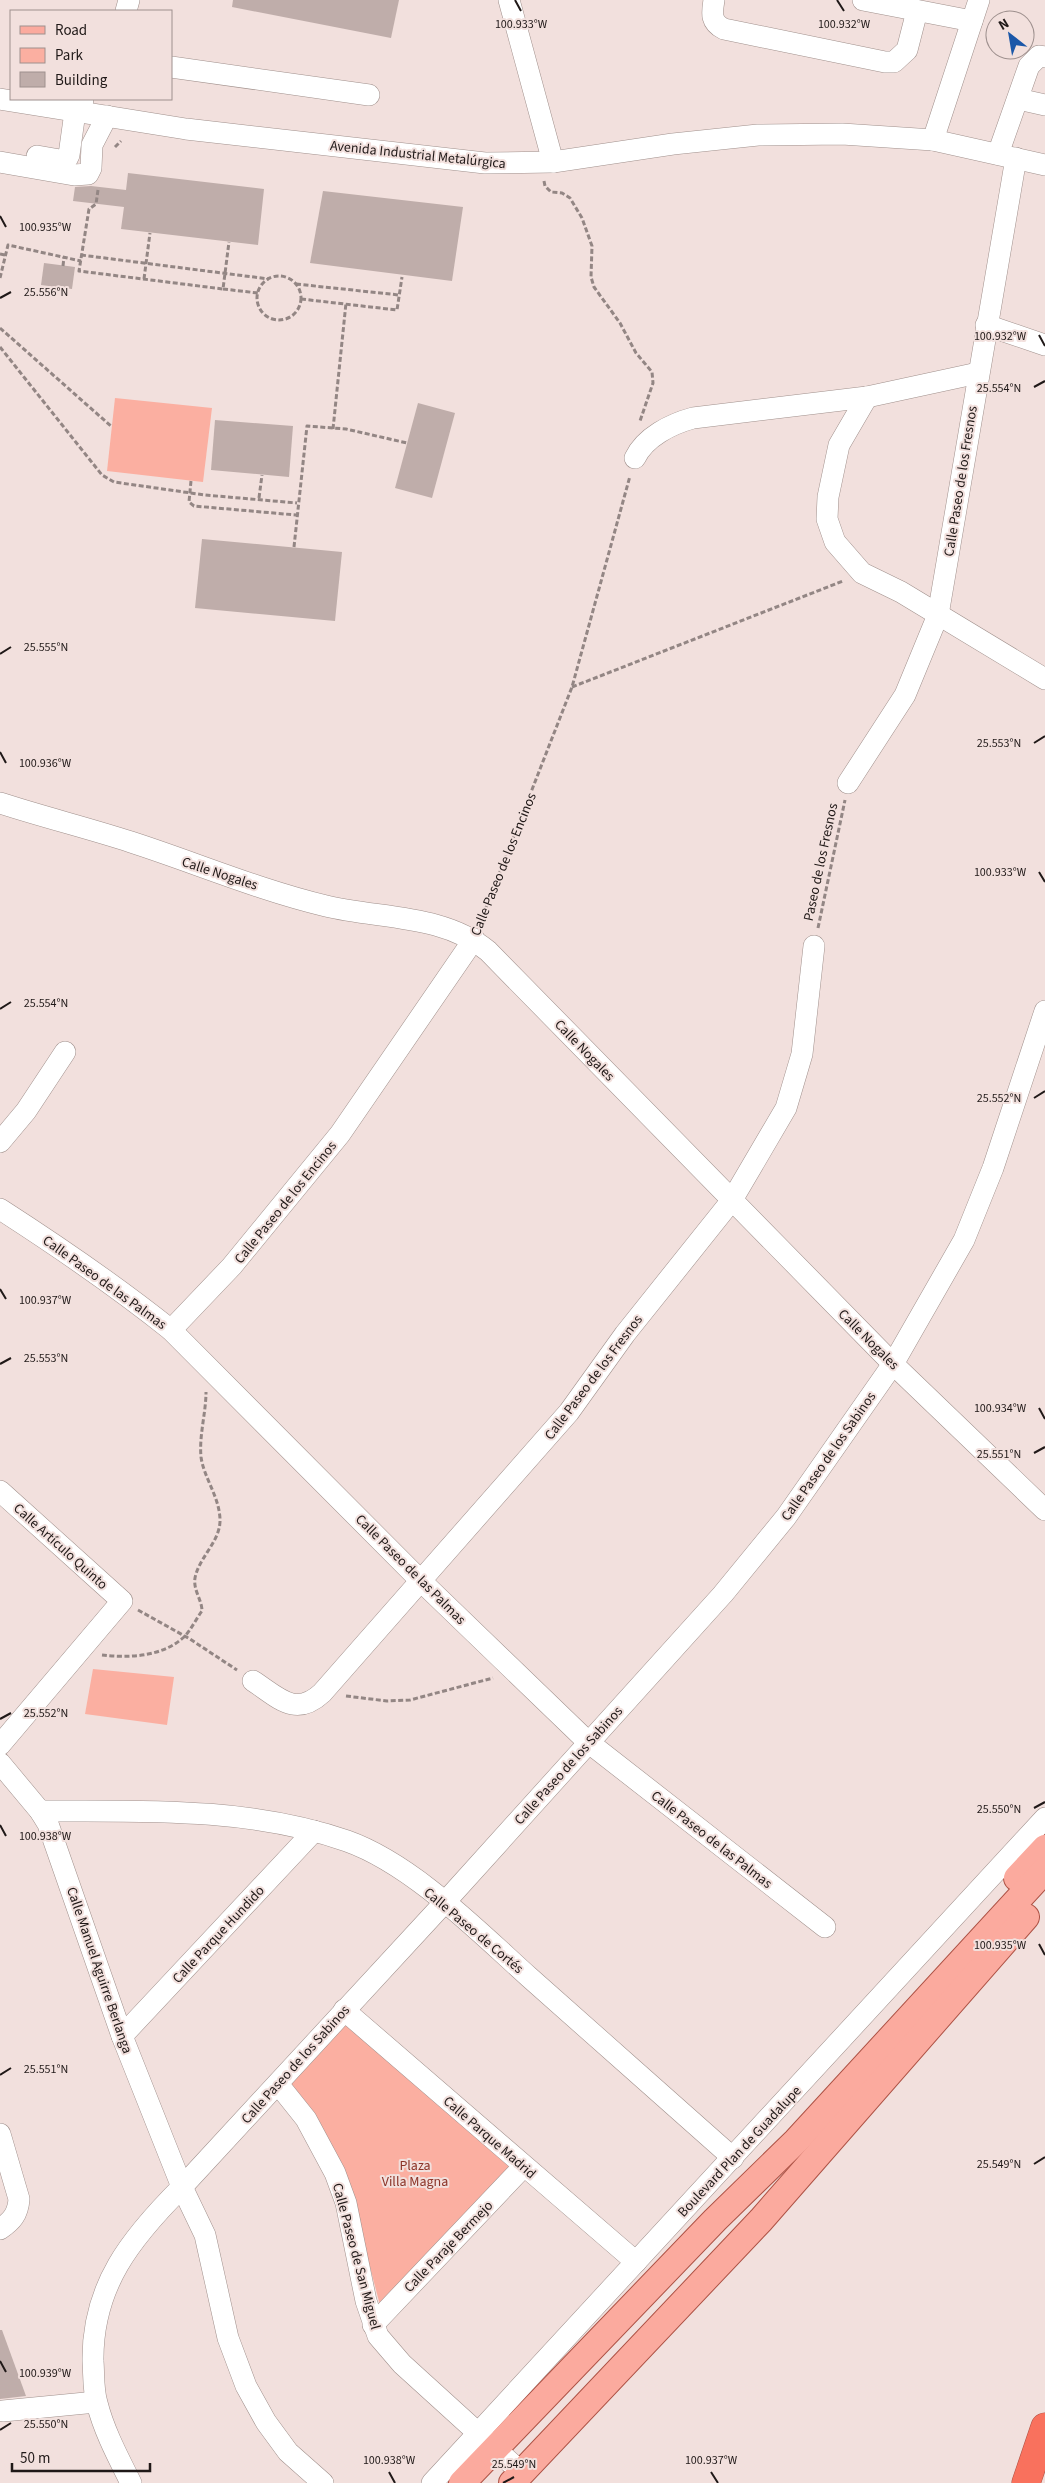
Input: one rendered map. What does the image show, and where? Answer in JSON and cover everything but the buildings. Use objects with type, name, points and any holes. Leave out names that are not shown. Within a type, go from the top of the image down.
[{"type":"highway","points":[[1026,2483],[1045,2427]]},
{"type":"main road","points":[[761,2220],[796,2141],[841,2070],[1045,1848]]},
{"type":"main road","name":"Boulevard Plan de Guadalupe","points":[[462,2483],[487,2440],[796,2141],[1045,1870]]},
{"type":"main road","points":[[517,2478],[761,2220],[1045,1894]]},
{"type":"street","points":[[509,0],[547,162]]},
{"type":"street","points":[[714,0],[712,18],[717,25],[724,29],[885,62],[894,62],[907,50],[917,11]]},
{"type":"street","points":[[863,0],[972,21]]},
{"type":"street","points":[[933,140],[979,0]]},
{"type":"street","name":"Calle Paseo de los Fresnos","points":[[848,783],[905,696],[938,615],[986,326],[1007,156],[1018,99],[1029,66],[1040,56],[1045,57]]},
{"type":"street","points":[[172,67],[369,95]]},
{"type":"street","points":[[1018,99],[1045,105]]},
{"type":"street","name":"Avenida Industrial Metalúrgica","points":[[13,100],[80,105],[107,116],[186,129],[476,162],[547,162],[673,144],[758,135],[842,134],[933,140],[1045,165]]},
{"type":"street","points":[[0,150],[63,160],[69,155],[80,105]]},
{"type":"street","points":[[0,162],[74,175],[88,174],[92,145],[107,116]]},
{"type":"street","points":[[986,326],[1045,345]]},
{"type":"street","points":[[635,458],[645,443],[686,420],[867,397],[978,373]]},
{"type":"street","points":[[867,397],[840,445],[828,497],[827,519],[835,542],[862,573],[900,592],[1045,679]]},
{"type":"street","name":"Calle Nogales","points":[[0,803],[131,842],[227,876],[326,906],[436,925],[474,940],[893,1364],[1045,1510]]},
{"type":"street","name":"Calle Paseo de los Encinos","points":[[171,1330],[232,1266],[340,1134],[474,940]]},
{"type":"street","name":"Calle Paseo de los Fresnos","points":[[253,1681],[290,1706],[302,1706],[320,1695],[569,1412],[625,1334],[732,1200],[786,1108],[802,1054],[814,946]]},
{"type":"street","name":"Calle Paseo de los Sabinos","points":[[131,2483],[115,2451],[96,2402],[93,2337],[96,2316],[107,2283],[153,2216],[278,2084],[445,1902],[723,1594],[786,1517],[893,1364],[964,1240],[993,1168],[1045,1011]]},
{"type":"street","points":[[0,1142],[26,1111],[65,1052]]},
{"type":"street","name":"Calle Paseo de las Palmas","points":[[0,1209],[73,1256],[134,1300],[171,1330],[421,1581],[588,1742],[825,1927]]},
{"type":"street","name":"Calle Artículo Quinto","points":[[0,1491],[122,1601]]},
{"type":"street","points":[[0,1746],[122,1601]]},
{"type":"street","name":"Calle Manuel Aguirre Berlanga","points":[[0,1763],[40,1811],[48,1824],[57,1846],[122,2036],[182,2187],[205,2235],[228,2338],[246,2386],[266,2422],[288,2452],[323,2483]]},
{"type":"street","name":"Calle Paseo de Cortés","points":[[40,1811],[170,1811],[256,1821],[314,1832],[348,1842],[384,1859],[445,1902],[732,2158]]},
{"type":"street","name":"Boulevard Plan de Guadalupe","points":[[432,2483],[487,2440],[636,2262],[1045,1818]]},
{"type":"street","name":"Calle Parque Hundido","points":[[122,2036],[314,1832]]},
{"type":"street","name":"Calle Parque Madrid","points":[[344,2010],[636,2262]]},
{"type":"street","name":"Calle Paseo de San Miguel","points":[[278,2084],[306,2119],[335,2173],[346,2203],[373,2325],[386,2347],[402,2364],[487,2440],[517,2478]]},
{"type":"street","points":[[0,2134],[19,2200],[19,2208],[13,2219],[0,2229]]},
{"type":"street","name":"Calle Paraje Bermejo","points":[[373,2325],[524,2167]]},
{"type":"street","points":[[3,2411],[96,2402]]},
{"type":"path","points":[[547,162],[545,186],[551,192],[562,193],[570,198],[582,218],[592,246],[591,277],[594,287],[620,323],[636,353],[652,372],[654,383],[640,422]]},
{"type":"path","points":[[98,187],[96,204],[89,209],[79,271],[258,293]]},
{"type":"path","points":[[144,279],[150,233]]},
{"type":"path","points":[[223,289],[229,242]]},
{"type":"path","points":[[0,278],[8,245],[81,260]]},
{"type":"path","points":[[0,254],[5,255]]},
{"type":"path","points":[[81,255],[269,279],[282,276],[296,284],[399,295]]},
{"type":"path","points":[[63,266],[64,257]]},
{"type":"path","points":[[301,299],[397,310],[402,277]]},
{"type":"path","points":[[269,279],[263,283],[258,293],[261,309],[271,318],[278,319],[292,315],[298,310],[301,299],[296,284]]},
{"type":"path","points":[[334,429],[346,303]]},
{"type":"path","points":[[0,328],[112,427]]},
{"type":"path","points":[[0,347],[106,477],[119,485],[298,503]]},
{"type":"path","points":[[294,548],[296,515],[307,426],[346,429],[407,443]]},
{"type":"path","name":"Calle Paseo de los Encinos","points":[[474,940],[572,687],[635,458]]},
{"type":"path","points":[[259,498],[262,475]]},
{"type":"path","points":[[191,481],[189,502],[194,506],[296,515]]},
{"type":"path","points":[[572,687],[862,573]]},
{"type":"path","name":"Paseo de los Fresnos","points":[[814,946],[848,783]]},
{"type":"path","points":[[79,1652],[113,1656],[141,1656],[159,1651],[185,1636],[202,1612],[194,1581],[197,1571],[219,1528],[220,1519],[218,1503],[204,1471],[201,1456],[206,1392],[199,1358]]},
{"type":"path","points":[[122,1601],[153,1620],[185,1636],[253,1681]]},
{"type":"path","points":[[320,1695],[387,1701],[410,1700],[491,1680],[509,1666]]},
{"type":"green space","points":[[115,398],[212,408],[203,482],[107,471]]},
{"type":"green space","points":[[93,1669],[174,1677],[167,1725],[85,1714]]},
{"type":"green space","name":"Plaza Villa Magna","points":[[346,2023],[511,2168],[381,2309],[348,2183],[289,2084]]}]
